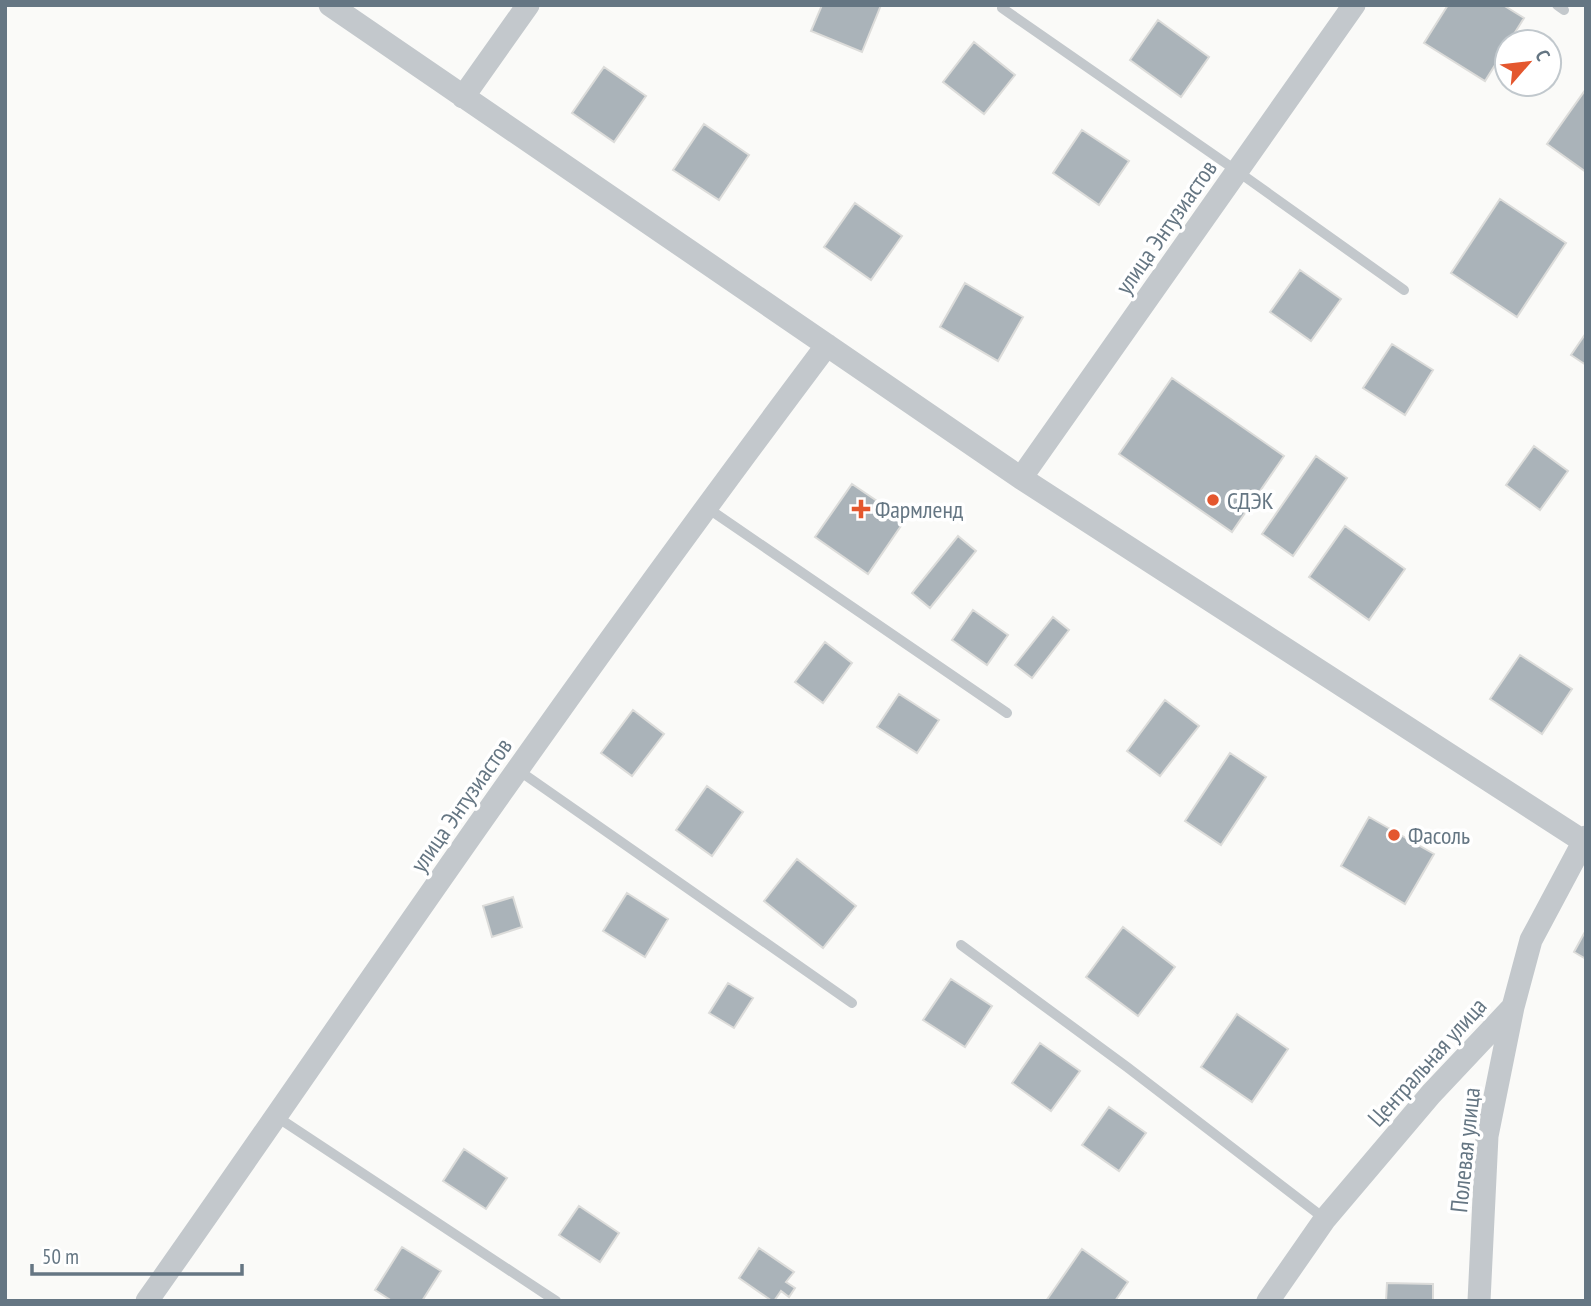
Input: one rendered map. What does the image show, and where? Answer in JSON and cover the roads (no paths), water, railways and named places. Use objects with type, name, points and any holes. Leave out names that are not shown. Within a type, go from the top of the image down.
[{"type":"street","points":[[330,5],[1021,478],[1585,840]]},
{"type":"street","points":[[463,97],[528,5]]},
{"type":"street","name":"улица Энтузиастов","points":[[1021,478],[1354,5]]},
{"type":"street","name":"улица Энтузиастов","points":[[147,1301],[517,770],[706,507],[827,345]]},
{"type":"street","name":"Центральная улица","points":[[1268,1301],[1325,1219],[1431,1094],[1513,1007],[1531,940],[1585,840]]},
{"type":"street","name":"Полевая улица","points":[[1479,1301],[1487,1136],[1513,1007]]},
{"type":"lane","points":[[1002,9],[1404,290]]},
{"type":"lane","points":[[706,507],[1007,713]]},
{"type":"lane","points":[[517,770],[852,1003]]},
{"type":"lane","points":[[961,945],[1127,1067],[1325,1219]]},
{"type":"lane","points":[[277,1117],[556,1301]]},
{"type":"place","name":"СДЭК","points":[[1213,500]]},
{"type":"place","name":"Фармленд","points":[[861,509]]},
{"type":"place","name":"Фасоль","points":[[1394,835]]}]
